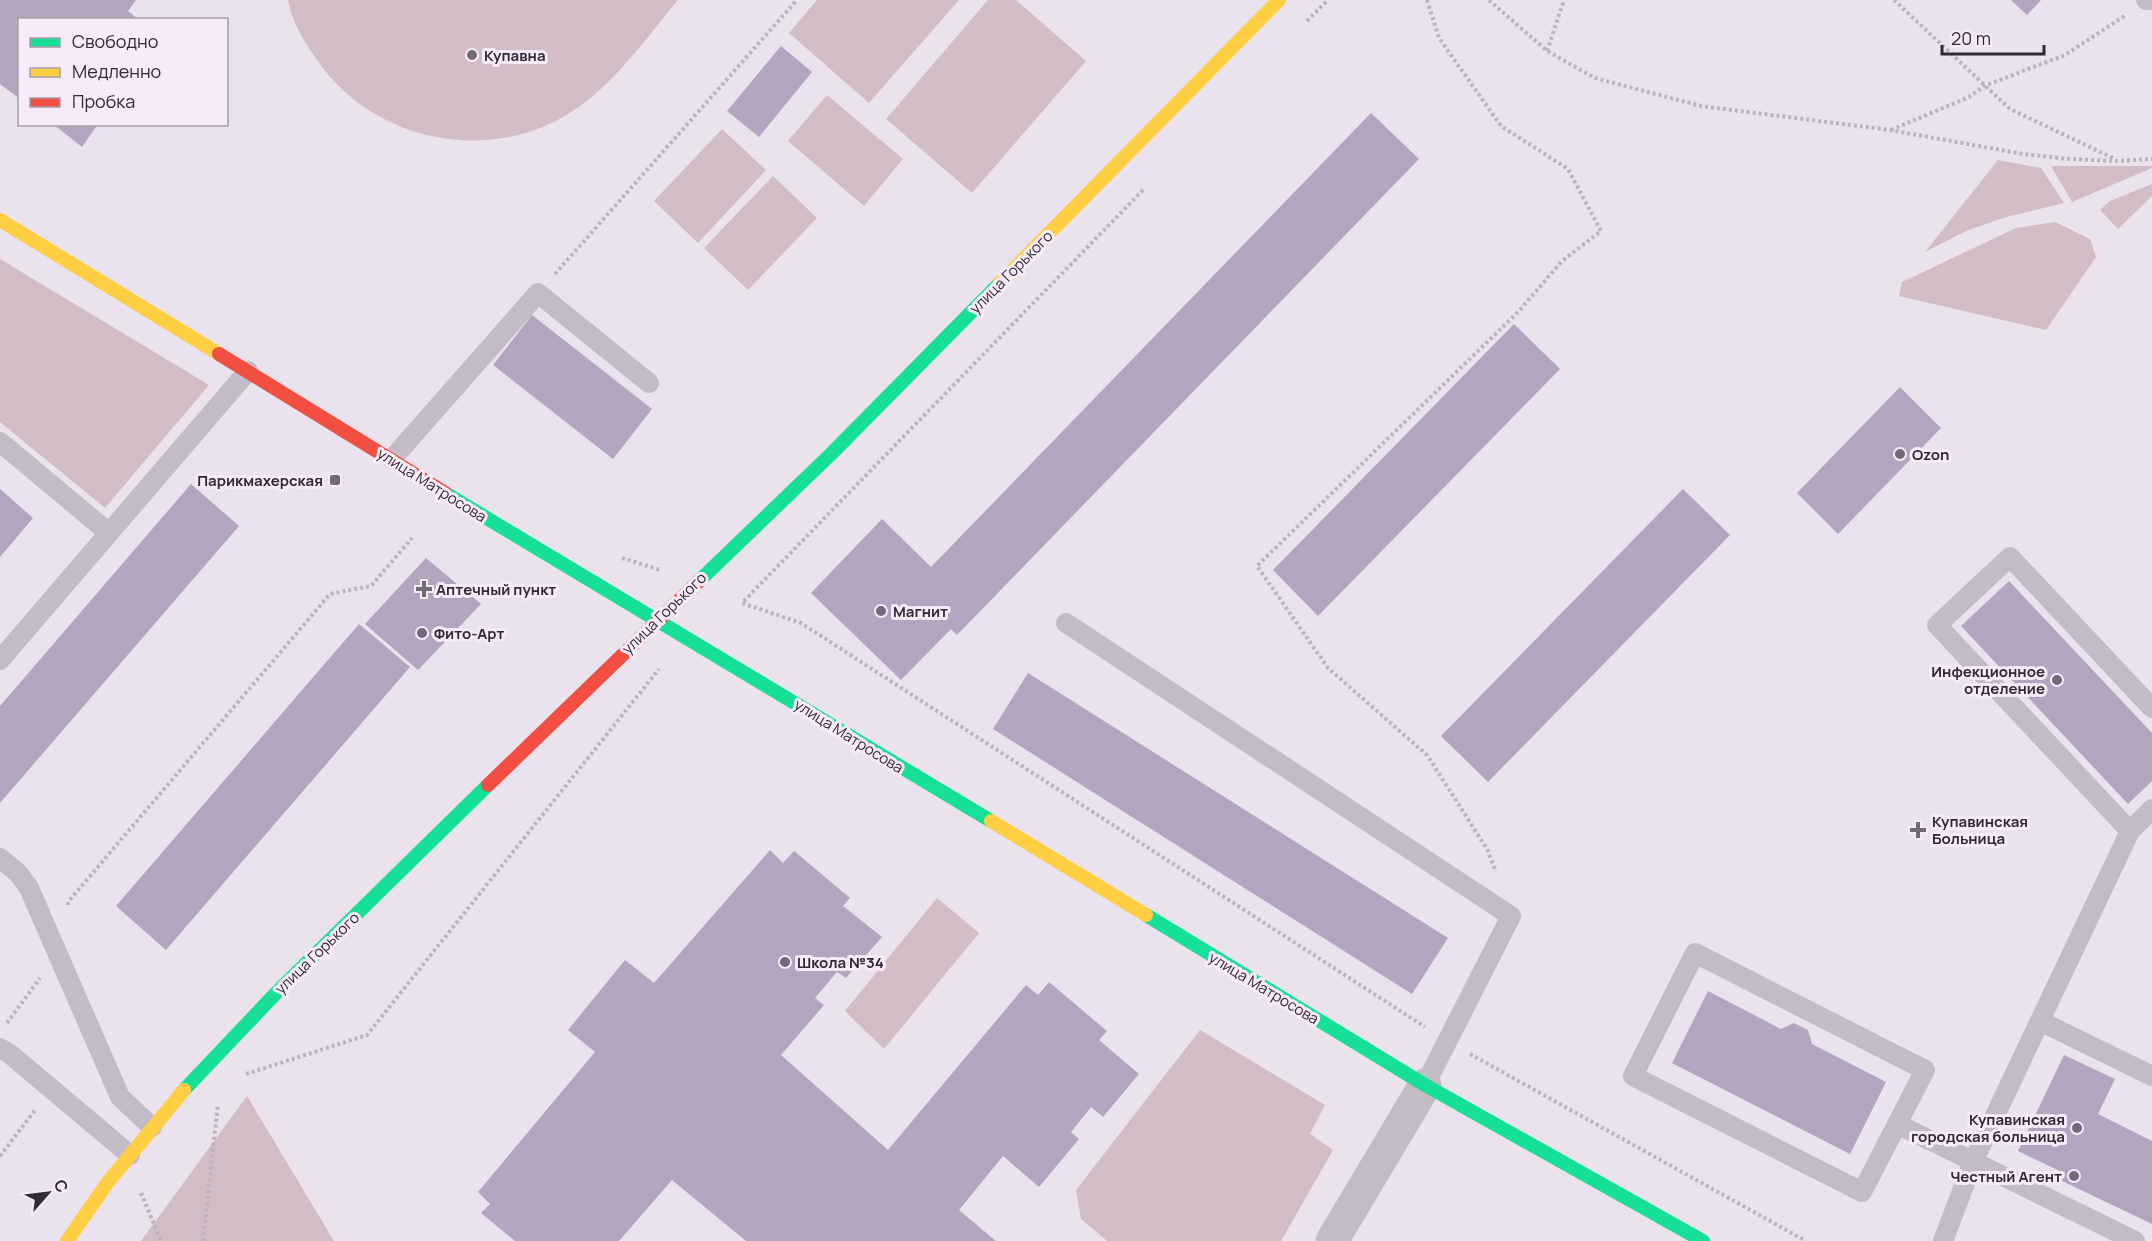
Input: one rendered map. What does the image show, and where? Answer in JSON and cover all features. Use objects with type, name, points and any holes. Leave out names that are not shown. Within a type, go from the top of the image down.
[{"type":"street","name":"улица Горького","points":[[67,1241],[108,1182],[152,1127],[214,1057],[278,991],[657,620],[831,454],[1279,0]]},
{"type":"street","name":"улица Матросова","points":[[0,220],[582,577],[657,620],[1425,1085],[1703,1241]]},
{"type":"street","points":[[1332,1241],[1425,1085]]},
{"type":"lane","points":[[392,459],[538,293],[649,383]]},
{"type":"lane","points":[[0,660],[248,371]]},
{"type":"lane","points":[[0,442],[109,533]]},
{"type":"lane","points":[[2130,831],[1937,626],[2010,557],[2152,708]]},
{"type":"lane","points":[[1066,623],[1511,915],[1425,1085]]},
{"type":"lane","points":[[1943,1241],[1973,1162],[2130,831],[2152,809]]},
{"type":"lane","points":[[0,858],[24,880],[120,1096],[152,1127]]},
{"type":"lane","points":[[1695,953],[1925,1070],[1897,1124],[1862,1192],[1633,1076],[1695,953]]},
{"type":"lane","points":[[2040,1021],[2152,1076]]},
{"type":"lane","points":[[0,1048],[130,1155]]},
{"type":"lane","points":[[1897,1124],[2135,1241]]},
{"type":"path","points":[[538,293],[797,0]]},
{"type":"path","points":[[1303,26],[1328,0]]},
{"type":"path","points":[[1427,0],[1439,38],[1501,126],[1568,169],[1601,231],[1562,261],[1519,311],[1257,566],[1328,668],[1427,755],[1487,849],[1511,915]]},
{"type":"path","points":[[1489,0],[1547,51],[1595,78],[1701,106],[1890,130],[2023,154],[2118,161],[2152,159]]},
{"type":"path","points":[[1547,51],[1564,0]]},
{"type":"path","points":[[1894,0],[2010,109],[2118,161]]},
{"type":"path","points":[[1890,130],[1969,97],[1984,86],[2065,54],[2147,0]]},
{"type":"path","points":[[1146,187],[742,603],[801,623],[1448,1041],[1806,1241]]},
{"type":"path","points":[[0,1032],[58,953],[68,902],[330,594],[370,586],[412,538]]},
{"type":"path","points":[[242,1076],[367,1035],[659,668]]},
{"type":"path","points":[[0,1156],[52,1089]]},
{"type":"path","points":[[203,1241],[219,1094]]},
{"type":"path","points":[[133,1196],[138,1186],[161,1241]]},
{"type":"shaded area","name":"Купавна","points":[[288,0],[678,0],[608,83],[574,110],[556,121],[524,134],[490,140],[456,140],[423,134],[392,123],[362,106],[337,84],[315,57],[298,30]]},
{"type":"shaded area","points":[[817,0],[959,0],[869,103],[789,33]]},
{"type":"shaded area","points":[[988,0],[1016,0],[1086,61],[972,193],[886,119]]},
{"type":"shaded area","points":[[827,95],[903,159],[864,206],[788,141]]},
{"type":"shaded area","points":[[722,129],[766,170],[698,243],[654,201]]},
{"type":"shaded area","points":[[1998,160],[2041,168],[2064,203],[2006,217],[1966,231],[1925,252]]},
{"type":"shaded area","points":[[2051,166],[2152,166],[2152,168],[2072,202]]},
{"type":"shaded area","points":[[773,176],[817,218],[748,290],[704,248]]},
{"type":"shaded area","points":[[2152,184],[2152,196],[2118,229],[2100,210],[2110,201]]},
{"type":"shaded area","points":[[2055,222],[2090,239],[2096,257],[2046,330],[1899,296],[1902,282],[2016,228]]},
{"type":"shaded area","points":[[0,259],[209,385],[105,508],[0,422]]},
{"type":"shaded area","points":[[937,898],[979,933],[884,1049],[845,1011]]},
{"type":"shaded area","points":[[1200,1030],[1325,1105],[1310,1134],[1333,1150],[1281,1241],[1107,1241],[1081,1219],[1076,1190]]},
{"type":"shaded area","points":[[247,1096],[334,1241],[141,1241]]},
{"type":"building","points":[[0,0],[136,0],[128,11],[137,18],[18,18],[18,98],[0,84]]},
{"type":"building","points":[[2011,0],[2041,0],[2027,15]]},
{"type":"building","points":[[781,46],[812,72],[759,137],[727,111]]},
{"type":"building","points":[[1371,113],[1419,159],[957,635],[951,629],[901,680],[811,593],[882,519],[931,567]]},
{"type":"building","points":[[56,126],[97,126],[82,147]]},
{"type":"building","points":[[532,315],[652,409],[613,459],[493,365]]},
{"type":"building","points":[[1514,324],[1560,369],[1318,616],[1273,570]]},
{"type":"building","points":[[1900,387],[1941,428],[1838,534],[1797,493]]},
{"type":"building","points":[[191,484],[239,526],[0,803],[0,706]]},
{"type":"building","points":[[0,489],[33,518],[0,557]]},
{"type":"building","points":[[1683,489],[1730,535],[1488,782],[1441,736]]},
{"type":"building","points":[[426,558],[481,604],[418,670],[365,624]]},
{"type":"building","name":"Инфекционное отделение","points":[[2009,581],[2152,733],[2152,781],[2128,804],[1961,626]]},
{"type":"building","points":[[359,624],[410,667],[166,950],[116,906]]},
{"type":"building","points":[[1028,673],[1448,938],[1412,994],[993,729]]},
{"type":"building","points":[[770,850],[783,863],[794,851],[850,898],[843,906],[882,937],[846,978],[837,972],[815,998],[824,1005],[781,1055],[888,1150],[1026,985],[1038,995],[1049,982],[1107,1031],[1099,1040],[1139,1074],[1103,1117],[1091,1107],[1071,1132],[1079,1139],[1039,1187],[1003,1156],[959,1210],[996,1241],[746,1241],[672,1180],[619,1241],[515,1241],[481,1213],[490,1204],[478,1192],[595,1052],[568,1030],[625,960],[654,983]]},
{"type":"building","points":[[1708,991],[1781,1029],[1794,1023],[1808,1030],[1812,1044],[1886,1082],[1850,1154],[1672,1063]]},
{"type":"building","name":"Купавинская городская больница","points":[[2064,1055],[2115,1079],[2098,1114],[2152,1141],[2152,1224],[2060,1180],[2064,1173],[2018,1151]]},
{"type":"traffic: fast","points":[[699,581],[831,454],[999,284]]},
{"type":"traffic: fast","points":[[445,493],[991,821]]},
{"type":"traffic: fast","points":[[184,1090],[278,991],[488,785]]},
{"type":"traffic: fast","points":[[1146,915],[1425,1085],[1703,1241]]},
{"type":"traffic: slow","points":[[999,284],[1279,0]]},
{"type":"traffic: slow","points":[[0,220],[219,354]]},
{"type":"traffic: slow","points":[[991,821],[1146,915]]},
{"type":"traffic: slow","points":[[67,1241],[108,1182],[184,1090]]},
{"type":"traffic: jam","points":[[219,354],[445,493]]},
{"type":"traffic: jam","points":[[488,785],[699,581]]},
{"type":"place","name":"Купавна","points":[[472,55]]},
{"type":"place","name":"Ozon","points":[[1900,454]]},
{"type":"place","name":"Парикмахерская","points":[[335,480]]},
{"type":"place","name":"Аптечный пункт","points":[[424,589]]},
{"type":"place","name":"Магнит","points":[[881,611]]},
{"type":"place","name":"Фито-Арт","points":[[422,633]]},
{"type":"place","name":"Инфекционное отделение","points":[[2057,680]]},
{"type":"place","name":"Купавинская Больница","points":[[1918,830]]},
{"type":"place","name":"Школа №34","points":[[785,962]]},
{"type":"place","name":"Купавинская городская больница","points":[[2077,1128]]},
{"type":"place","name":"Честный Агент","points":[[2074,1176]]}]
